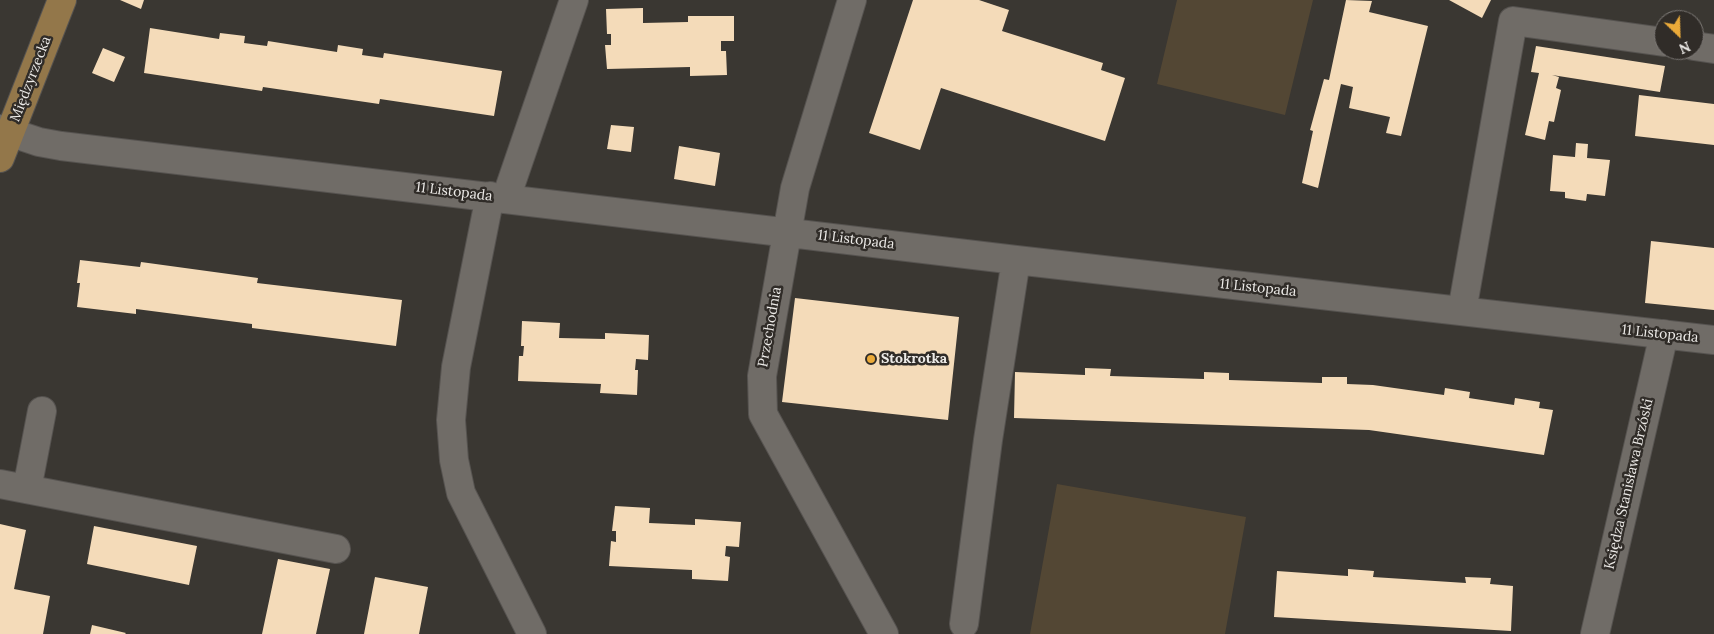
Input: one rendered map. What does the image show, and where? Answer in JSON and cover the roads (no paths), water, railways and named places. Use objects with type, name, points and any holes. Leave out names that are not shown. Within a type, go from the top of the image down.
[{"type":"main road","name":"Międzyrzecka","points":[[0,158],[5,131],[62,0]]},
{"type":"street","points":[[532,634],[462,493],[454,460],[451,420],[456,367],[498,197],[574,0]]},
{"type":"street","name":"Przechodnia","points":[[852,0],[795,188],[762,376],[763,414],[884,634]]},
{"type":"street","points":[[1462,311],[1514,10],[1654,40]]},
{"type":"street","name":"11 Listopada","points":[[5,131],[39,142],[61,146],[1016,260],[1714,340]]},
{"type":"street","points":[[964,624],[988,440],[1016,260]]},
{"type":"street","name":"Księdza Stanisława Brzóski","points":[[1595,634],[1664,334]]},
{"type":"street","points":[[27,489],[42,411]]},
{"type":"street","points":[[0,484],[336,548]]},
{"type":"place","name":"Stokrotka","points":[[871,359]]}]
